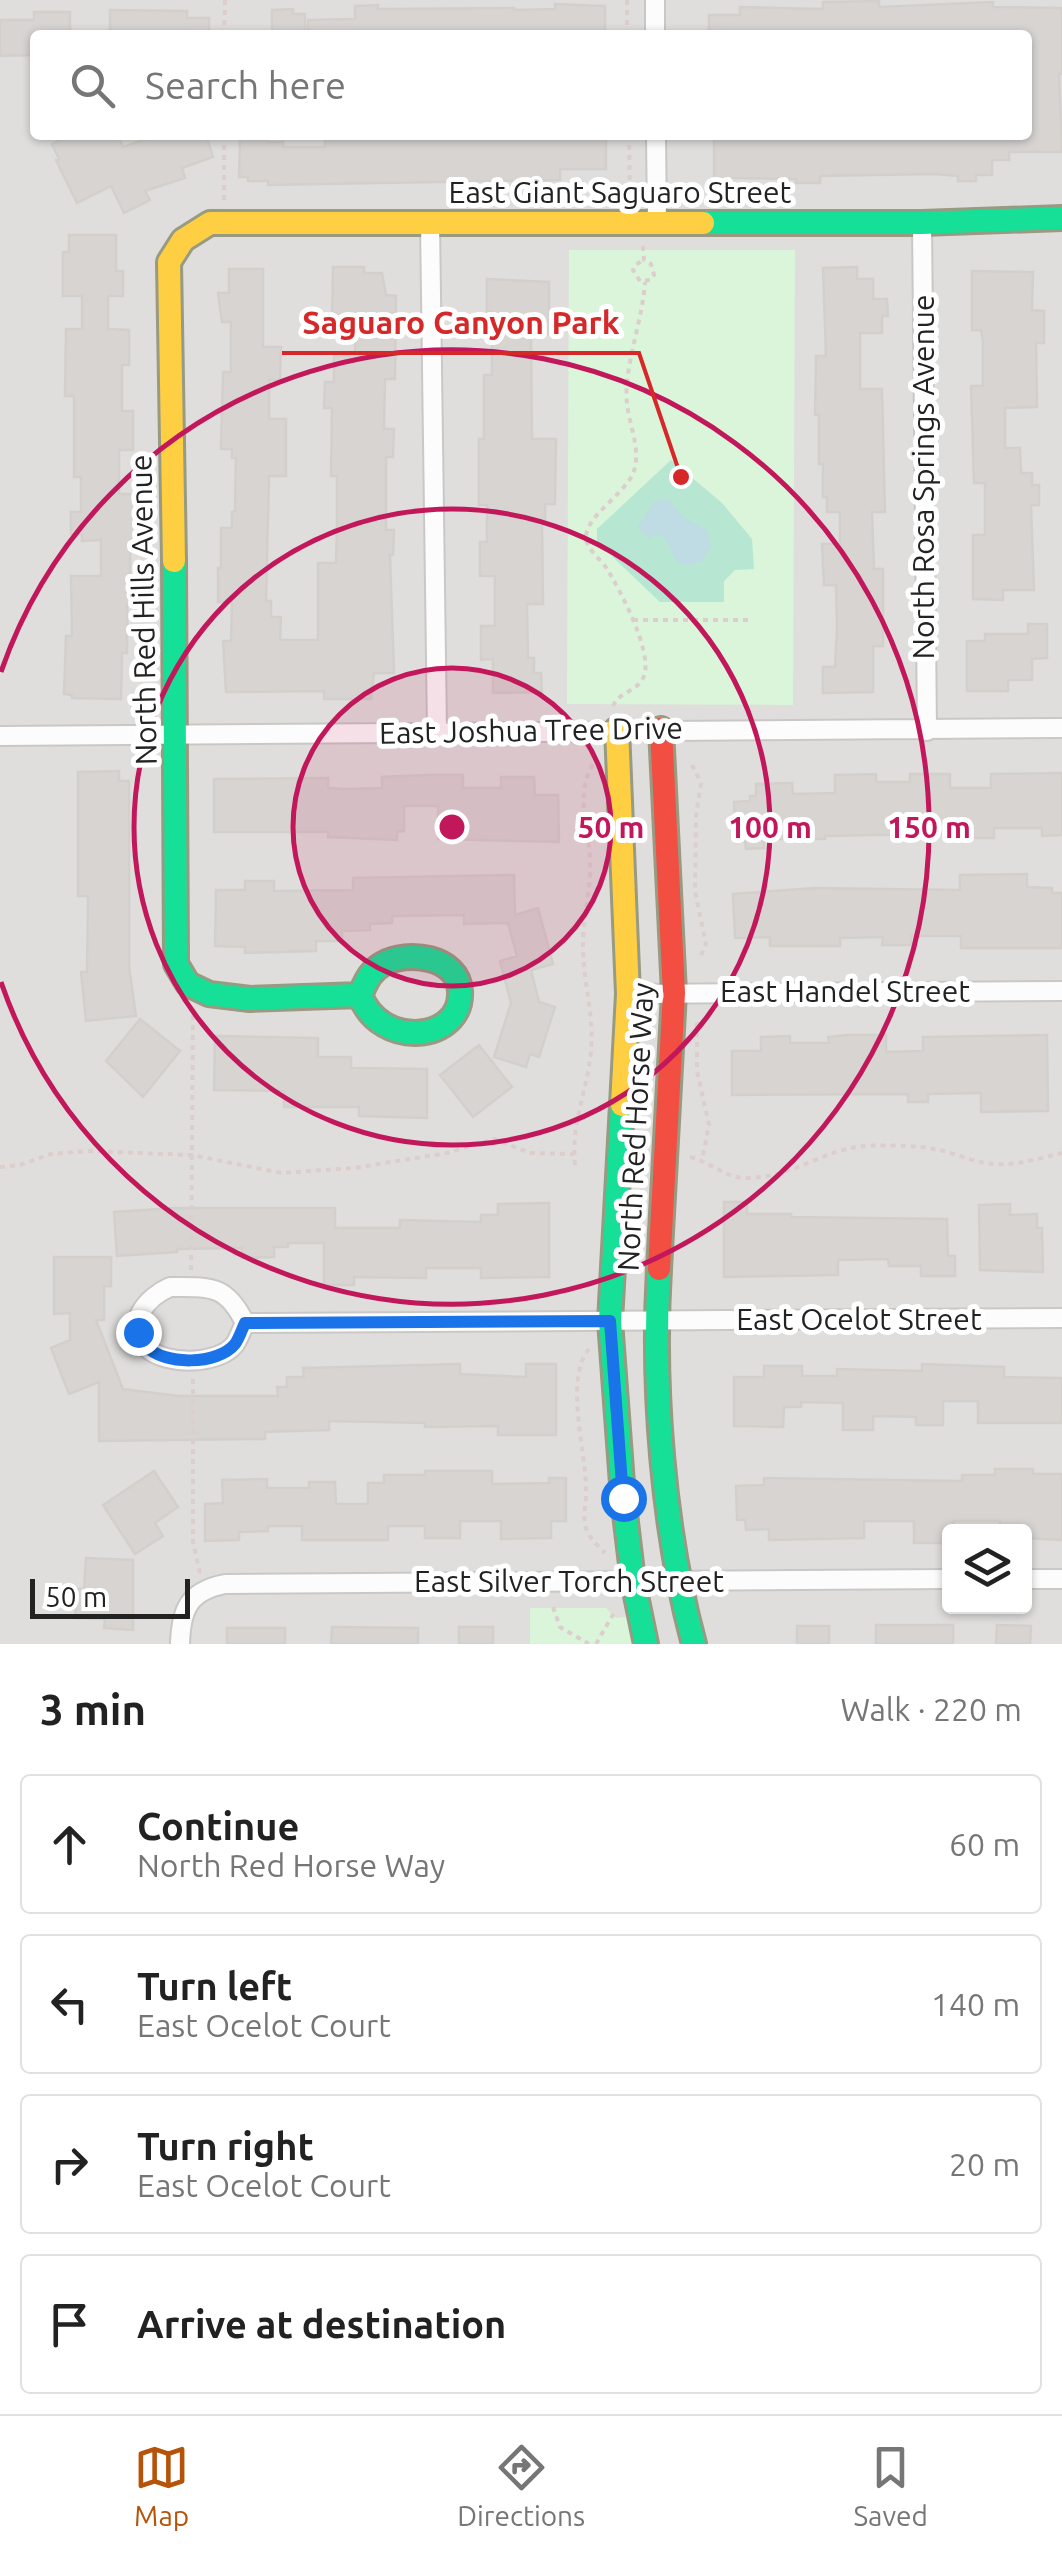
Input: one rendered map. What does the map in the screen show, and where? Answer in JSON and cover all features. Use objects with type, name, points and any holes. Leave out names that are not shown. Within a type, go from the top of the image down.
[{"type":"street","points":[[655,0],[655,30]]},
{"type":"street","points":[[650,230],[656,140]]},
{"type":"street","name":"East Giant Saguaro Street","points":[[183,240],[210,223],[430,222],[650,230],[1062,218]]},
{"type":"street","points":[[430,222],[437,731]]},
{"type":"street","name":"North Rosa Springs Avenue","points":[[922,223],[926,731]]},
{"type":"street","name":"North Red Hills Avenue","points":[[183,240],[169,262],[177,736],[176,964],[184,982],[198,992],[222,998],[360,996]]},
{"type":"street","name":"East Joshua Tree Drive","points":[[0,736],[437,731],[614,723],[662,729],[1062,728]]},
{"type":"street","name":"North Red Horse Way","points":[[614,723],[628,994],[610,1321],[623,1498],[633,1581],[646,1644]]},
{"type":"street","name":"North Red Horse Way","points":[[662,729],[674,993],[656,1321],[658,1389],[677,1581],[694,1644]]},
{"type":"street","name":"East Handel Street","points":[[628,994],[1062,990]]},
{"type":"street","points":[[205,1287],[222,1291],[236,1303],[245,1323],[234,1346],[216,1357],[167,1358],[147,1348],[138,1332],[140,1311],[151,1295],[170,1288],[205,1287]]},
{"type":"street","name":"East Ocelot Street","points":[[245,1323],[1062,1318]]},
{"type":"street","name":"East Silver Torch Street","points":[[180,1644],[184,1612],[192,1598],[204,1588],[225,1584],[942,1579]]},
{"type":"street","points":[[1032,1579],[1062,1579]]},
{"type":"path","points":[[224,0],[224,30]]},
{"type":"path","points":[[627,0],[627,30]]},
{"type":"path","points":[[224,140],[224,203]]},
{"type":"path","points":[[628,140],[632,202]]},
{"type":"path","points":[[644,260],[654,269],[645,282],[633,270],[644,260],[650,230]]},
{"type":"path","points":[[614,723],[614,701],[636,688],[646,667],[632,620],[609,572],[586,538],[594,518],[610,506],[634,470],[636,454],[626,392],[645,282]]},
{"type":"path","points":[[632,620],[750,620]]},
{"type":"path","points":[[574,1164],[572,1136],[591,1052],[592,1014],[582,952],[590,860],[582,802],[590,769],[603,754]]},
{"type":"path","points":[[692,764],[701,783],[696,816],[695,892],[706,944],[699,960]]},
{"type":"path","points":[[191,1276],[196,1005]]},
{"type":"path","points":[[697,1022],[697,1071],[709,1125],[702,1160]]},
{"type":"path","points":[[0,1167],[20,1165],[50,1154],[88,1152],[192,1155],[281,1174],[354,1168],[447,1153],[494,1140],[530,1152],[574,1154]]},
{"type":"path","points":[[665,1152],[702,1160],[726,1175],[744,1178],[794,1171],[840,1150],[860,1146],[935,1149],[993,1164],[1020,1163],[1062,1153]]},
{"type":"path","points":[[595,1342],[582,1358],[578,1381],[586,1487],[584,1512],[590,1536],[609,1558]]},
{"type":"path","points":[[192,1370],[193,1542],[200,1573]]},
{"type":"path","points":[[596,1644],[620,1603]]},
{"type":"path","points":[[553,1606],[560,1627],[588,1644]]},
{"type":"shaded area","points":[[0,0],[1062,0],[1062,1644],[0,1644]]},
{"type":"green space","points":[[569,250],[795,250],[793,705],[567,704]]},
{"type":"green space","points":[[671,460],[722,503],[752,539],[754,569],[735,570],[724,581],[724,602],[660,602],[597,542],[597,529]]},
{"type":"green space","points":[[530,1608],[606,1608],[616,1618],[630,1616],[638,1644],[530,1644]]},
{"type":"water","points":[[659,500],[668,500],[684,518],[707,530],[711,546],[702,562],[677,562],[666,539],[656,534],[650,539],[637,526]]},
{"type":"building","points":[[879,1],[879,7],[993,2],[993,7],[1062,8],[1062,152],[1009,152],[1009,160],[992,160],[992,175],[976,175],[976,181],[958,181],[958,176],[935,174],[820,176],[820,183],[714,178],[714,140],[1032,140],[1032,30],[709,30],[709,15],[740,15],[740,7],[823,9],[823,2]]},
{"type":"building","points":[[555,4],[605,6],[605,30],[308,30],[308,20],[355,19],[355,6],[555,9]]},
{"type":"building","points":[[293,9],[293,14],[305,14],[305,30],[272,30],[272,10]]},
{"type":"building","points":[[110,10],[187,11],[187,18],[209,18],[209,30],[110,30]]},
{"type":"building","points":[[34,12],[70,12],[70,30],[30,30],[30,55],[0,56],[0,20],[34,20]]},
{"type":"building","points":[[60,140],[120,140],[123,147],[143,140],[208,140],[213,157],[182,168],[185,178],[145,191],[150,200],[124,213],[111,186],[77,203],[52,144]]},
{"type":"building","points":[[240,140],[283,142],[283,147],[325,147],[325,140],[606,140],[606,169],[560,169],[560,180],[268,185],[268,181],[239,177]]},
{"type":"building","points":[[69,235],[116,235],[116,271],[123,271],[123,296],[108,296],[108,329],[129,330],[129,365],[122,365],[122,411],[133,411],[133,450],[119,450],[119,494],[136,494],[136,539],[130,539],[130,585],[134,585],[135,605],[127,605],[127,653],[122,653],[121,699],[72,698],[64,694],[66,636],[72,636],[71,576],[101,576],[101,540],[82,541],[82,534],[71,534],[71,512],[81,512],[81,477],[74,477],[74,396],[65,396],[66,329],[82,329],[82,296],[63,296],[63,252],[69,252]]},
{"type":"building","points":[[333,267],[364,267],[364,273],[382,273],[386,295],[396,296],[395,379],[385,379],[384,429],[394,429],[393,457],[386,457],[386,530],[394,530],[390,555],[394,673],[374,673],[371,699],[324,699],[324,691],[226,692],[223,641],[231,641],[232,602],[218,602],[218,568],[221,528],[232,528],[235,511],[236,458],[232,458],[232,449],[221,449],[223,372],[231,372],[231,322],[222,322],[218,293],[229,293],[229,269],[263,269],[263,347],[281,347],[280,380],[269,380],[269,419],[286,419],[286,476],[269,476],[266,601],[271,601],[271,617],[281,617],[280,640],[318,640],[318,563],[336,563],[337,476],[331,476],[332,408],[324,408],[325,382],[334,382],[334,356],[355,356],[356,317],[332,317]]},
{"type":"building","points":[[857,267],[857,279],[873,279],[873,299],[887,299],[888,316],[882,316],[882,333],[860,333],[860,389],[882,389],[885,512],[872,512],[874,569],[883,569],[883,646],[873,646],[873,692],[823,693],[823,667],[835,667],[837,626],[836,585],[824,585],[822,544],[840,544],[840,512],[827,512],[827,497],[823,497],[819,415],[815,415],[816,356],[826,356],[823,268]]},
{"type":"building","points":[[972,271],[1033,272],[1032,310],[1044,311],[1044,343],[1036,343],[1037,407],[1005,408],[1005,448],[1020,448],[1021,473],[1032,473],[1032,485],[1039,485],[1039,505],[1031,505],[1034,590],[1003,590],[1003,600],[973,599],[973,535],[985,535],[985,483],[974,483],[971,386],[983,386],[983,342],[981,330],[972,330]]},
{"type":"building","points":[[487,279],[549,282],[549,334],[531,334],[532,439],[556,439],[555,504],[545,504],[542,520],[543,604],[527,604],[528,658],[534,658],[534,673],[541,673],[542,692],[493,693],[493,659],[481,660],[481,626],[495,626],[495,576],[480,576],[480,542],[487,542],[487,505],[479,505],[479,439],[484,439],[484,375],[492,375],[492,312],[487,312]]},
{"type":"building","points":[[1028,624],[1047,624],[1047,658],[1032,659],[1032,680],[1008,680],[1008,691],[967,691],[967,641],[985,641],[985,634],[1028,634]]},
{"type":"building","points":[[119,771],[119,781],[129,781],[129,967],[136,1016],[86,1021],[81,972],[87,972],[88,896],[78,896],[78,772]]},
{"type":"building","points":[[1062,773],[1062,835],[1042,836],[1042,828],[994,828],[994,838],[972,838],[972,833],[825,836],[764,839],[764,848],[746,849],[745,841],[736,842],[734,802],[750,801],[750,796],[756,796],[756,784],[792,783],[793,794],[835,793],[835,775],[876,774],[876,782],[910,782],[910,774],[950,774],[950,788],[991,788],[991,774]]},
{"type":"building","points":[[463,775],[463,788],[501,788],[501,777],[534,777],[535,795],[558,795],[559,842],[438,839],[438,806],[404,806],[404,831],[397,832],[397,840],[328,837],[328,832],[214,832],[214,779],[328,778],[328,788],[346,789],[382,788],[382,777]]},
{"type":"building","points":[[1027,874],[1027,887],[1052,888],[1052,893],[1062,893],[1062,948],[961,948],[961,936],[911,936],[911,945],[882,945],[883,937],[840,938],[840,946],[770,946],[770,937],[735,938],[733,894],[815,888],[960,890],[960,875]]},
{"type":"building","points":[[514,875],[515,915],[538,908],[553,964],[531,970],[539,1002],[555,1007],[539,1057],[530,1054],[526,1067],[494,1057],[511,1003],[500,961],[517,956],[508,923],[464,924],[464,915],[392,916],[392,923],[370,924],[370,930],[342,931],[342,941],[316,941],[316,951],[245,953],[245,947],[215,946],[216,890],[245,890],[245,881],[274,881],[274,891],[353,890],[353,878]]},
{"type":"building","points":[[140,1019],[180,1051],[143,1097],[106,1061]]},
{"type":"building","points":[[886,1035],[886,1052],[923,1051],[923,1037],[1047,1035],[1048,1111],[981,1112],[981,1093],[928,1094],[928,1102],[908,1102],[908,1094],[732,1095],[732,1051],[761,1051],[761,1037],[790,1036],[790,1043],[829,1043],[828,1037]]},
{"type":"building","points":[[215,1036],[318,1038],[318,1057],[351,1057],[351,1068],[427,1069],[427,1118],[359,1116],[359,1107],[284,1107],[284,1091],[214,1090]]},
{"type":"building","points":[[479,1045],[512,1087],[473,1117],[440,1075]]},
{"type":"building","points":[[724,1202],[747,1202],[747,1214],[947,1219],[948,1256],[955,1256],[955,1276],[921,1276],[921,1266],[889,1266],[888,1259],[838,1260],[838,1275],[724,1277]]},
{"type":"building","points":[[549,1203],[549,1277],[481,1278],[481,1268],[426,1268],[426,1278],[354,1277],[354,1285],[324,1285],[324,1243],[288,1243],[288,1247],[274,1247],[274,1257],[242,1258],[242,1248],[177,1249],[117,1256],[114,1212],[335,1208],[335,1228],[400,1228],[400,1220],[481,1222],[481,1215],[498,1215],[498,1204]]},
{"type":"building","points":[[1010,1204],[1010,1215],[1037,1214],[1037,1228],[1042,1228],[1043,1272],[980,1270],[979,1205]]},
{"type":"building","points":[[54,1257],[111,1257],[111,1286],[104,1286],[104,1320],[96,1320],[123,1389],[179,1396],[278,1396],[277,1387],[287,1387],[287,1377],[304,1377],[303,1368],[460,1364],[460,1374],[526,1377],[526,1364],[556,1364],[556,1435],[498,1435],[498,1426],[425,1427],[425,1423],[329,1421],[329,1430],[265,1432],[265,1439],[99,1441],[99,1382],[69,1394],[51,1348],[70,1340],[70,1313],[54,1314]]},
{"type":"building","points":[[922,1364],[1004,1367],[1004,1377],[1062,1378],[1062,1423],[978,1423],[978,1401],[943,1401],[943,1425],[916,1425],[916,1417],[873,1416],[873,1430],[843,1430],[843,1403],[801,1402],[801,1407],[784,1407],[783,1427],[734,1426],[734,1377],[764,1377],[764,1366],[802,1366],[802,1376],[837,1376],[837,1369],[922,1371]]},
{"type":"building","points":[[995,1469],[1062,1474],[1062,1540],[1032,1538],[1032,1524],[954,1521],[942,1524],[942,1543],[914,1543],[914,1521],[864,1521],[864,1538],[769,1540],[769,1529],[746,1530],[745,1520],[737,1520],[736,1486],[764,1485],[764,1478],[962,1481],[962,1475],[995,1475]]},
{"type":"building","points":[[154,1471],[178,1507],[155,1523],[163,1536],[135,1554],[103,1505]]},
{"type":"building","points":[[425,1471],[492,1471],[492,1484],[549,1483],[549,1478],[566,1478],[566,1521],[551,1521],[551,1538],[501,1539],[501,1521],[460,1521],[460,1538],[425,1538],[425,1526],[388,1526],[388,1540],[302,1540],[302,1526],[268,1526],[268,1531],[239,1532],[239,1540],[205,1541],[205,1504],[223,1503],[222,1480],[267,1479],[267,1488],[309,1488],[309,1482],[335,1482],[336,1504],[368,1504],[368,1483],[384,1483],[384,1475],[425,1475]]},
{"type":"building","points":[[86,1558],[133,1560],[133,1630],[104,1628],[105,1619],[75,1618],[77,1589],[84,1589]]},
{"type":"building","points":[[876,1625],[953,1625],[953,1644],[876,1644]]},
{"type":"building","points":[[997,1625],[1031,1626],[1030,1644],[996,1644]]},
{"type":"building","points":[[797,1626],[829,1626],[829,1644],[797,1644]]},
{"type":"building","points":[[332,1627],[418,1628],[418,1644],[331,1644]]},
{"type":"building","points":[[459,1627],[493,1627],[493,1644],[459,1644]]},
{"type":"building","points":[[227,1628],[285,1628],[285,1644],[227,1644]]},
{"type":"traffic: fast","points":[[703,223],[922,223],[1062,218]]},
{"type":"traffic: fast","points":[[174,561],[176,964],[188,984],[209,994],[250,999],[360,995],[379,967],[393,960],[417,957],[441,963],[450,970],[460,991],[457,1008],[448,1021],[419,1033],[384,1025],[370,1013],[360,995]]},
{"type":"traffic: fast","points":[[622,1105],[610,1321],[623,1497],[633,1581],[646,1644]]},
{"type":"traffic: fast","points":[[659,1269],[657,1361],[662,1458],[674,1554],[694,1644]]},
{"type":"traffic: slow","points":[[174,561],[169,262],[183,240],[210,223],[703,223]]},
{"type":"traffic: slow","points":[[617,729],[628,994],[622,1105]]},
{"type":"traffic: jam","points":[[659,1269],[674,993],[661,729]]},
{"type":"place","name":"Saguaro Canyon Park","points":[[681,477]]},
{"type":"route","points":[[138,1332],[147,1348],[167,1358],[191,1359],[216,1357],[234,1346],[245,1323],[610,1321],[623,1498]]}]
